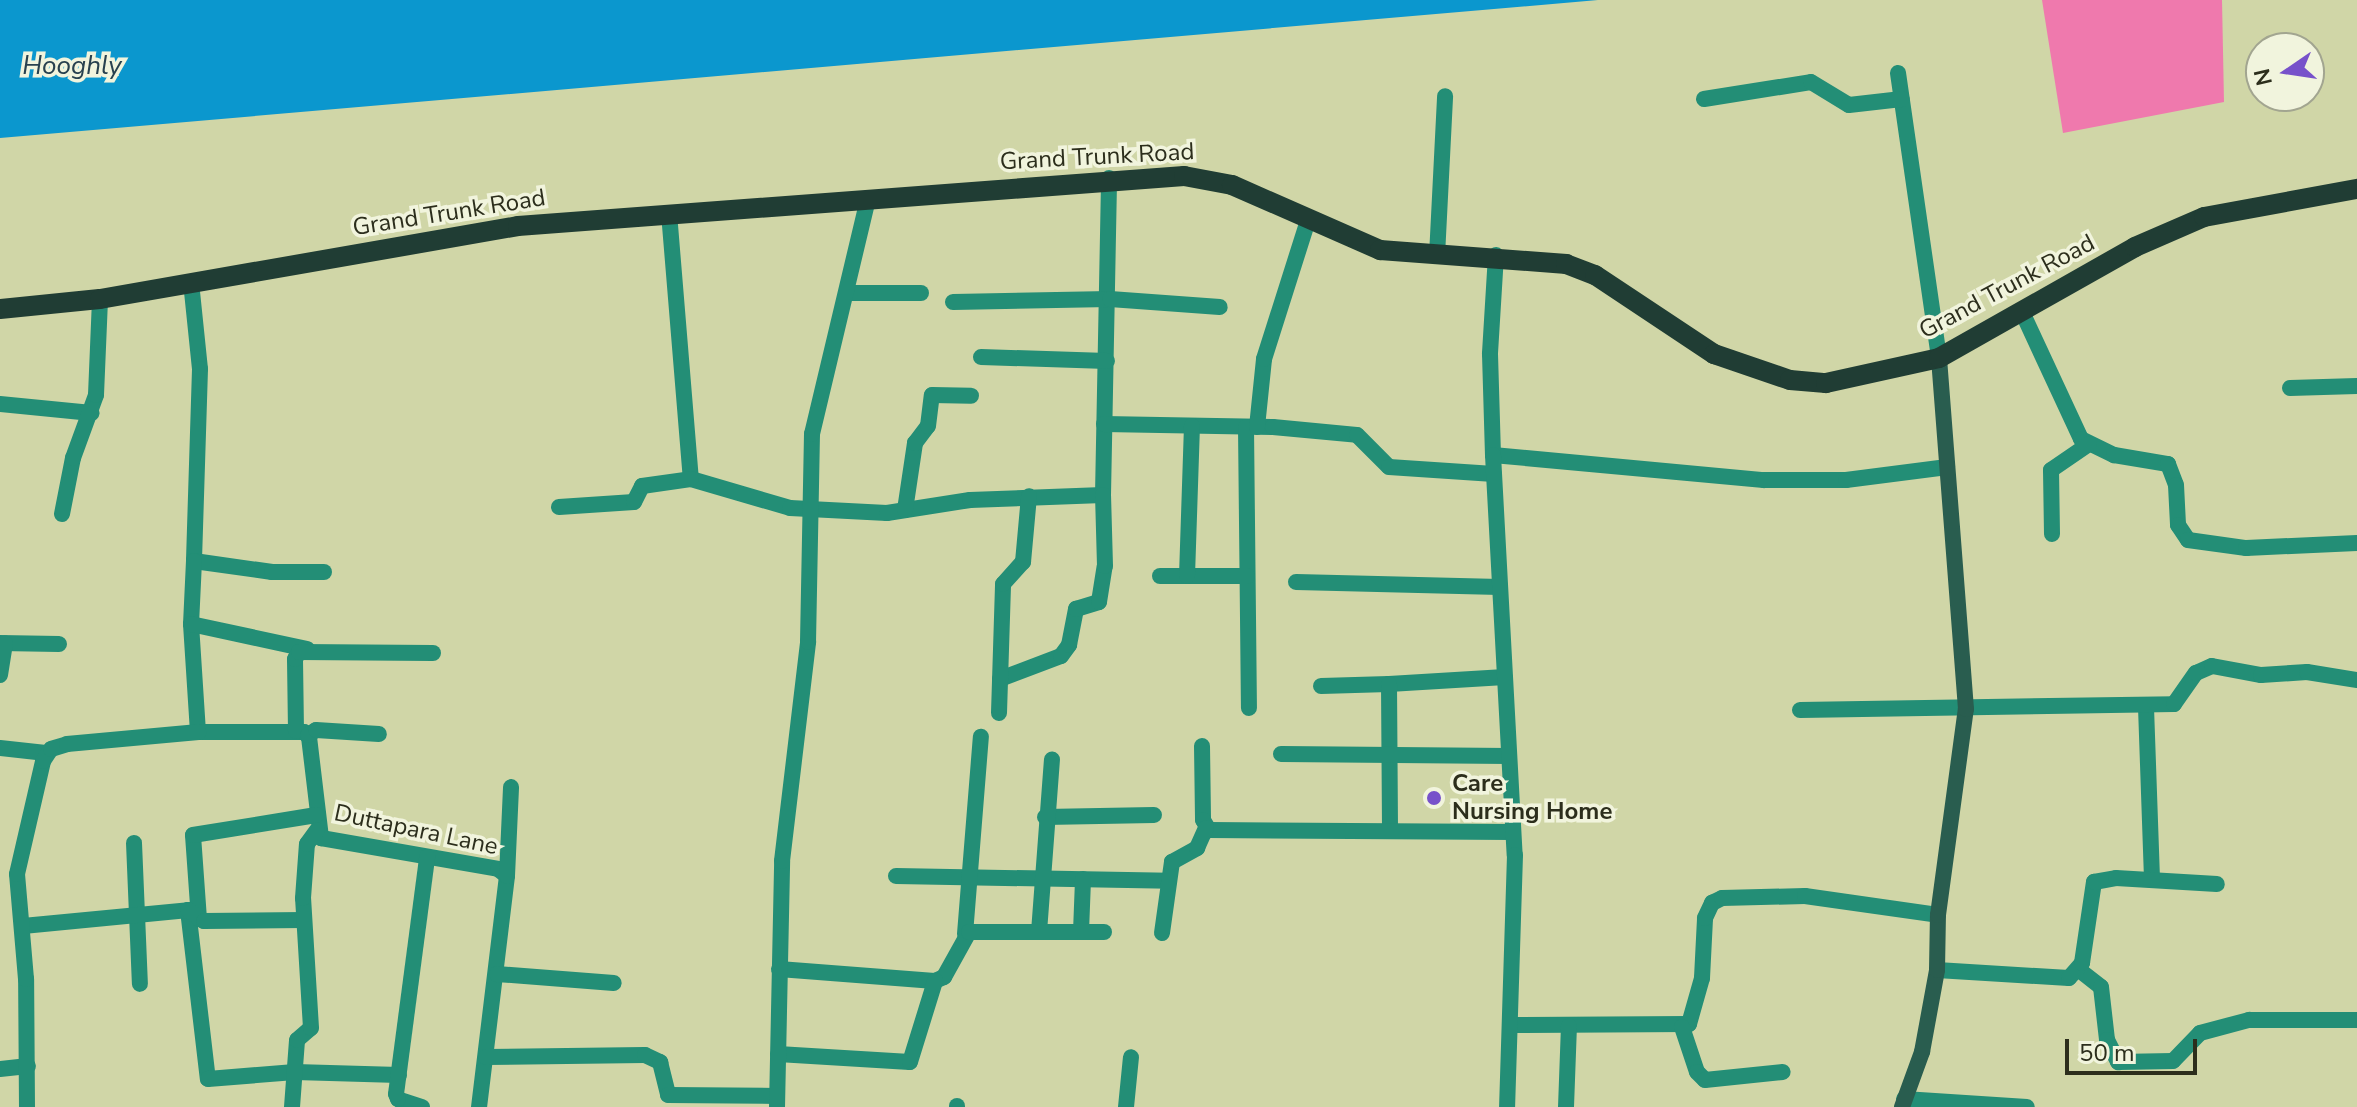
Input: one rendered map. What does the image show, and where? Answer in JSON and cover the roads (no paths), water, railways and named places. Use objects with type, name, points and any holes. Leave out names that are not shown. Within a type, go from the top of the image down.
[{"type":"main road","name":"Grand Trunk Road","points":[[0,309],[100,299],[518,226],[1109,178],[1212,179],[1359,245],[1437,256],[1496,255],[1566,264],[1595,275],[1714,354],[1790,380],[1855,380],[1939,358],[2023,314],[2135,247],[2204,217],[2357,189]]},
{"type":"main road","points":[[1903,1103],[1922,1052],[1937,970],[1938,915],[1966,709],[1939,358]]},
{"type":"street","points":[[1898,73],[1939,358]]},
{"type":"street","points":[[1704,99],[1811,82],[1849,105],[1902,99]]},
{"type":"street","points":[[1437,256],[1445,96]]},
{"type":"street","points":[[1000,679],[1061,656],[1069,645],[1076,609],[1099,602],[1105,566],[1103,495],[1110,299],[1109,178]]},
{"type":"street","points":[[486,1057],[653,1056],[661,1065],[667,1094],[710,1101],[777,1101],[782,861],[808,642],[815,412],[868,199]]},
{"type":"street","points":[[669,213],[691,479]]},
{"type":"street","points":[[1249,708],[1247,576],[1251,427],[1264,359],[1308,220]]},
{"type":"street","points":[[1496,255],[1490,354],[1513,832],[1507,1107]]},
{"type":"street","points":[[191,282],[200,369],[191,624],[198,732]]},
{"type":"street","points":[[847,293],[921,293]]},
{"type":"street","points":[[62,514],[73,458],[92,413],[100,299]]},
{"type":"street","points":[[953,302],[1110,299],[1220,307]]},
{"type":"street","points":[[2023,314],[2067,415],[2089,444],[2114,455],[2168,464],[2176,485],[2178,525],[2188,540],[2246,548],[2357,543]]},
{"type":"street","points":[[981,357],[1107,361]]},
{"type":"street","points":[[2290,388],[2357,386]]},
{"type":"street","points":[[905,510],[915,443],[928,426],[932,395],[971,396]]},
{"type":"street","points":[[0,404],[92,413]]},
{"type":"street","points":[[1104,424],[1251,427],[1357,435],[1389,467],[1494,474]]},
{"type":"street","points":[[1187,576],[1192,426]]},
{"type":"street","points":[[2052,534],[2051,470],[2089,444]]},
{"type":"street","points":[[1493,455],[1764,480],[1846,480],[1947,467]]},
{"type":"street","points":[[559,507],[634,502],[642,486],[691,479],[812,511],[870,514],[1029,496],[1103,495]]},
{"type":"street","points":[[999,713],[1003,584],[1023,562],[1029,496]]},
{"type":"street","points":[[194,561],[272,572],[324,572]]},
{"type":"street","points":[[1160,576],[1247,576]]},
{"type":"street","points":[[1296,582],[1500,587]]},
{"type":"street","points":[[191,624],[307,649],[433,653]]},
{"type":"street","points":[[0,675],[3,643],[59,644]]},
{"type":"street","name":"Duttapara Lane","points":[[307,649],[295,659],[302,733],[316,822],[326,840],[498,869],[507,876],[479,1107]]},
{"type":"street","points":[[1800,710],[2146,707],[2174,704],[2196,673],[2212,666],[2261,675],[2307,672],[2357,680]]},
{"type":"street","points":[[1321,686],[1505,677]]},
{"type":"street","points":[[1389,684],[1390,831]]},
{"type":"street","points":[[2146,707],[2152,880]]},
{"type":"street","points":[[0,748],[46,753],[67,744],[198,732],[302,733],[316,730],[379,734]]},
{"type":"street","points":[[779,969],[935,981],[944,977],[965,934],[981,737]]},
{"type":"street","points":[[1162,933],[1172,862],[1197,848],[1206,828],[1202,746]]},
{"type":"street","points":[[27,1107],[23,926],[8,874],[46,753]]},
{"type":"street","points":[[1281,754],[1390,758],[1509,756]]},
{"type":"street","points":[[1039,932],[1045,817],[1052,759]]},
{"type":"street","points":[[507,876],[511,787]]},
{"type":"street","points":[[1045,817],[1154,815]]},
{"type":"street","points":[[292,1107],[295,1072],[297,1040],[311,1028],[304,920],[306,850],[316,822],[193,835],[194,915],[208,1079],[295,1072],[399,1075]]},
{"type":"street","points":[[1206,828],[1513,832]]},
{"type":"street","points":[[134,843],[140,984]]},
{"type":"street","points":[[422,1107],[397,1098],[427,857]]},
{"type":"street","points":[[896,876],[1169,881]]},
{"type":"street","points":[[1081,932],[1083,879]]},
{"type":"street","points":[[2078,969],[2094,882],[2152,880],[2217,884]]},
{"type":"street","points":[[1511,1025],[1682,1027],[1694,1019],[1697,1006],[1708,908],[1722,898],[1805,896],[1938,915]]},
{"type":"street","points":[[23,926],[135,915],[304,920]]},
{"type":"street","points":[[965,934],[1104,932]]},
{"type":"street","points":[[1937,970],[2059,978],[2078,969]]},
{"type":"street","points":[[2078,969],[2101,987],[2107,1040],[2118,1062],[2173,1061],[2200,1033],[2249,1020],[2357,1020]]},
{"type":"street","points":[[497,974],[614,983]]},
{"type":"street","points":[[778,1054],[910,1062],[935,981]]},
{"type":"street","points":[[1566,1107],[1569,1026]]},
{"type":"street","points":[[1682,1027],[1697,1072],[1705,1080],[1783,1072]]},
{"type":"street","points":[[1126,1107],[1131,1057]]},
{"type":"street","points":[[0,1069],[28,1066]]},
{"type":"street","points":[[1903,1103],[2027,1107]]},
{"type":"water","name":"Hooghly","points":[[0,0],[1598,0],[0,138]]},
{"type":"place","name":"Care Nursing Home","points":[[1434,798]]}]
